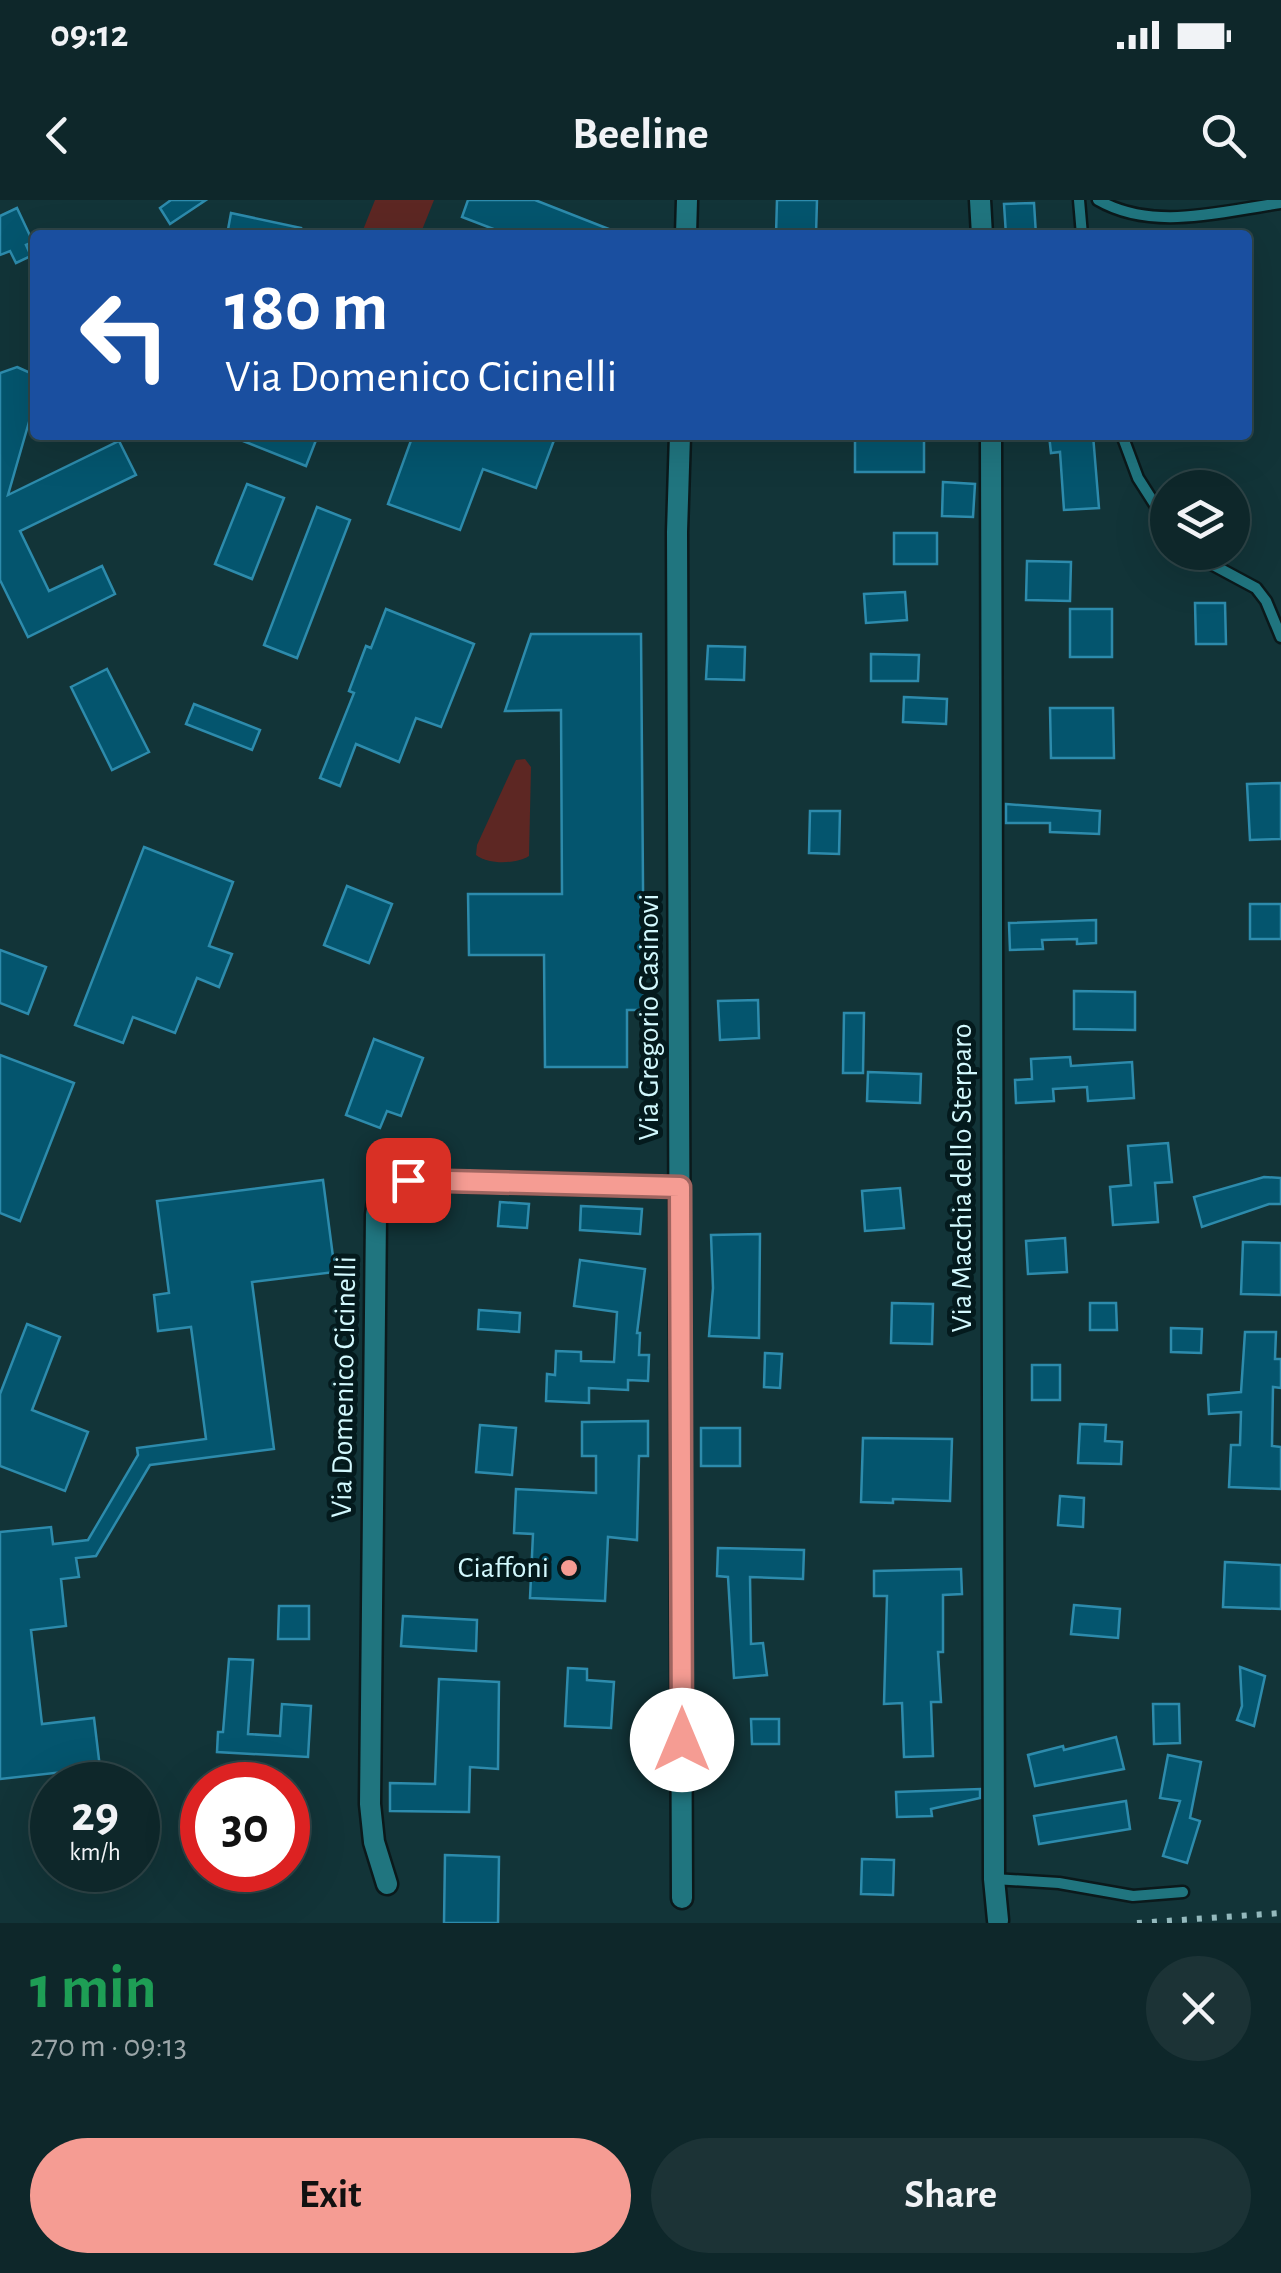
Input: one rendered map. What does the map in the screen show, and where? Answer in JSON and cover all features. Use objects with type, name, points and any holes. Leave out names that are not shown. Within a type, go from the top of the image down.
[{"type":"street","points":[[686,230],[687,200]]},
{"type":"street","points":[[980,200],[982,230]]},
{"type":"street","name":"Via Gregorio Casinovi","points":[[680,440],[682,1898]]},
{"type":"street","name":"Via Macchia dello Sterparo","points":[[990,440],[994,1879],[998,1920]]},
{"type":"street","name":"Via Domenico Cicinelli","points":[[387,1884],[372,1831],[370,1804],[376,1215],[380,1194],[388,1184],[408,1180],[680,1187]]},
{"type":"lane","points":[[1080,200],[1082,230]]},
{"type":"lane","points":[[1098,200],[1127,214],[1166,217],[1281,202]]},
{"type":"lane","points":[[1124,440],[1138,478],[1150,497]]},
{"type":"lane","points":[[1223,570],[1256,588],[1281,637]]},
{"type":"lane","points":[[994,1879],[1059,1883],[1132,1896],[1183,1892]]},
{"type":"shaded area","points":[[375,200],[434,200],[422,230],[363,230]]},
{"type":"shaded area","points":[[525,759],[531,767],[529,856],[502,862],[481,858],[476,855],[477,845],[516,760]]},
{"type":"building","points":[[171,200],[206,200],[170,224],[160,208]]},
{"type":"building","points":[[468,200],[535,200],[611,230],[496,230],[462,217]]},
{"type":"building","points":[[777,200],[817,200],[816,230],[776,230]]},
{"type":"building","points":[[1034,203],[1036,230],[1006,230],[1004,204]]},
{"type":"building","points":[[17,208],[30,236],[30,243],[26,245],[30,256],[16,263],[10,251],[0,255],[0,216]]},
{"type":"building","points":[[231,213],[301,228],[301,230],[228,230]]},
{"type":"building","points":[[17,367],[30,373],[30,418],[8,495],[119,441],[136,475],[20,531],[49,591],[102,566],[115,594],[28,637],[0,580],[0,373]]},
{"type":"building","points":[[241,440],[316,440],[306,466]]},
{"type":"building","points":[[411,440],[554,440],[536,488],[483,469],[460,530],[388,504]]},
{"type":"building","points":[[855,440],[924,440],[924,472],[855,472]]},
{"type":"building","points":[[1050,440],[1093,440],[1099,508],[1064,510],[1060,452],[1051,453]]},
{"type":"building","points":[[943,482],[975,484],[973,517],[942,516]]},
{"type":"building","points":[[247,484],[284,498],[252,579],[215,564]]},
{"type":"building","points":[[317,507],[350,520],[297,658],[264,645]]},
{"type":"building","points":[[894,533],[937,533],[937,564],[894,564]]},
{"type":"building","points":[[1027,561],[1071,562],[1070,601],[1026,600]]},
{"type":"building","points":[[905,592],[907,620],[866,623],[864,594]]},
{"type":"building","points":[[1195,603],[1225,603],[1226,644],[1196,644]]},
{"type":"building","points":[[386,609],[474,644],[441,727],[416,718],[399,762],[356,744],[340,786],[320,778],[354,693],[349,691],[366,646],[371,648]]},
{"type":"building","points":[[1070,609],[1112,609],[1112,657],[1070,657]]},
{"type":"building","points":[[531,634],[641,634],[644,1010],[627,1010],[627,1067],[545,1067],[544,955],[469,955],[468,894],[562,894],[561,710],[505,711]]},
{"type":"building","points":[[708,646],[745,647],[744,680],[706,679]]},
{"type":"building","points":[[871,654],[919,655],[918,681],[871,681]]},
{"type":"building","points":[[107,669],[149,752],[112,770],[71,687]]},
{"type":"building","points":[[904,697],[947,699],[946,724],[903,722]]},
{"type":"building","points":[[194,704],[260,730],[252,750],[186,724]]},
{"type":"building","points":[[1050,708],[1113,708],[1114,758],[1051,758]]},
{"type":"building","points":[[1281,783],[1281,839],[1250,840],[1247,784]]},
{"type":"building","points":[[1006,804],[1100,811],[1099,834],[1050,832],[1050,823],[1006,823]]},
{"type":"building","points":[[810,811],[840,811],[839,854],[809,853]]},
{"type":"building","points":[[144,847],[233,882],[209,946],[232,954],[219,987],[197,978],[175,1033],[133,1017],[123,1043],[75,1025]]},
{"type":"building","points":[[347,886],[392,904],[369,963],[324,945]]},
{"type":"building","points":[[1250,904],[1281,904],[1281,939],[1250,939]]},
{"type":"building","points":[[1096,920],[1096,943],[1042,940],[1043,949],[1010,950],[1009,923]]},
{"type":"building","points":[[0,950],[46,967],[28,1014],[0,1003]]},
{"type":"building","points":[[1074,991],[1135,992],[1135,1030],[1074,1029]]},
{"type":"building","points":[[758,1000],[759,1038],[720,1040],[718,1001]]},
{"type":"building","points":[[844,1013],[864,1013],[863,1073],[843,1073]]},
{"type":"building","points":[[374,1039],[423,1058],[401,1116],[387,1111],[380,1128],[346,1115]]},
{"type":"building","points":[[0,1055],[74,1083],[20,1221],[0,1213]]},
{"type":"building","points":[[1070,1057],[1071,1066],[1132,1062],[1134,1098],[1088,1101],[1087,1087],[1053,1089],[1054,1101],[1016,1103],[1015,1080],[1032,1079],[1031,1059]]},
{"type":"building","points":[[868,1072],[921,1074],[920,1103],[867,1101]]},
{"type":"building","points":[[1168,1143],[1172,1182],[1155,1183],[1158,1222],[1113,1225],[1110,1187],[1131,1185],[1128,1146]]},
{"type":"building","points":[[1264,1177],[1281,1178],[1281,1204],[1269,1204],[1202,1227],[1194,1197]]},
{"type":"building","points":[[323,1180],[335,1272],[252,1282],[274,1449],[150,1465],[96,1556],[76,1558],[79,1577],[61,1579],[66,1626],[31,1630],[42,1724],[94,1718],[99,1762],[30,1762],[30,1776],[0,1779],[0,1532],[51,1527],[53,1544],[88,1540],[138,1455],[137,1448],[206,1439],[191,1327],[158,1331],[154,1295],[169,1293],[157,1201]]},
{"type":"building","points":[[900,1188],[904,1228],[865,1231],[862,1191]]},
{"type":"building","points":[[500,1202],[529,1204],[527,1228],[498,1226]]},
{"type":"building","points":[[581,1206],[642,1209],[640,1234],[580,1230]]},
{"type":"building","points":[[760,1234],[759,1338],[709,1336],[713,1288],[711,1235]]},
{"type":"building","points":[[1065,1238],[1067,1272],[1028,1274],[1026,1241]]},
{"type":"building","points":[[1243,1242],[1281,1243],[1281,1295],[1241,1294]]},
{"type":"building","points":[[580,1260],[645,1269],[637,1333],[639,1355],[649,1355],[648,1381],[628,1380],[628,1390],[589,1388],[589,1403],[546,1401],[547,1374],[555,1375],[556,1351],[581,1352],[581,1361],[614,1362],[617,1312],[574,1306]]},
{"type":"building","points":[[892,1303],[933,1304],[932,1344],[891,1343]]},
{"type":"building","points":[[1090,1303],[1116,1303],[1117,1330],[1090,1330]]},
{"type":"building","points":[[479,1310],[520,1313],[519,1332],[478,1329]]},
{"type":"building","points":[[27,1324],[60,1337],[32,1410],[88,1432],[65,1491],[0,1466],[0,1394]]},
{"type":"building","points":[[1171,1328],[1202,1329],[1201,1353],[1171,1352]]},
{"type":"building","points":[[1245,1332],[1276,1332],[1275,1359],[1281,1359],[1281,1388],[1273,1387],[1272,1446],[1281,1447],[1281,1489],[1229,1487],[1231,1445],[1240,1445],[1241,1412],[1209,1414],[1208,1395],[1241,1392]]},
{"type":"building","points":[[765,1353],[782,1354],[780,1388],[764,1387]]},
{"type":"building","points":[[1032,1365],[1060,1365],[1060,1400],[1032,1400]]},
{"type":"building","points":[[648,1421],[648,1456],[639,1456],[637,1540],[608,1537],[605,1601],[530,1598],[533,1534],[514,1533],[516,1489],[596,1493],[596,1456],[582,1456],[582,1422]]},
{"type":"building","points":[[1080,1424],[1106,1425],[1105,1441],[1122,1442],[1121,1464],[1078,1463]]},
{"type":"building","points":[[480,1425],[516,1428],[512,1475],[476,1472]]},
{"type":"building","points":[[701,1428],[740,1428],[740,1466],[701,1466]]},
{"type":"building","points":[[863,1438],[952,1439],[950,1501],[861,1502]]},
{"type":"building","points":[[1060,1496],[1084,1498],[1083,1527],[1058,1525]]},
{"type":"building","points":[[718,1548],[804,1550],[803,1579],[750,1577],[751,1644],[763,1643],[767,1675],[734,1678],[728,1577],[717,1576]]},
{"type":"building","points":[[1225,1562],[1281,1565],[1281,1609],[1223,1607]]},
{"type":"building","points":[[961,1569],[962,1594],[943,1595],[943,1652],[938,1652],[941,1702],[931,1702],[933,1756],[904,1757],[902,1703],[884,1704],[887,1596],[874,1596],[874,1571]]},
{"type":"building","points":[[1074,1605],[1120,1609],[1118,1638],[1071,1634]]},
{"type":"building","points":[[279,1606],[309,1606],[309,1639],[278,1639]]},
{"type":"building","points":[[403,1616],[477,1620],[476,1651],[401,1646]]},
{"type":"building","points":[[229,1659],[253,1660],[248,1734],[280,1736],[282,1704],[311,1706],[308,1757],[217,1752],[218,1732],[223,1732]]},
{"type":"building","points":[[1240,1667],[1265,1676],[1254,1726],[1237,1720],[1242,1706]]},
{"type":"building","points":[[568,1668],[587,1669],[587,1680],[614,1682],[611,1728],[565,1726]]},
{"type":"building","points":[[439,1679],[499,1682],[498,1769],[470,1767],[469,1812],[390,1811],[390,1783],[435,1784]]},
{"type":"building","points":[[1153,1704],[1179,1704],[1180,1743],[1154,1744]]},
{"type":"building","points":[[751,1719],[779,1719],[779,1744],[752,1744]]},
{"type":"building","points":[[1116,1737],[1124,1769],[1035,1786],[1028,1755]]},
{"type":"building","points":[[1168,1755],[1201,1762],[1190,1818],[1200,1821],[1187,1863],[1163,1856],[1180,1801],[1160,1798]]},
{"type":"building","points":[[980,1789],[980,1798],[931,1809],[932,1816],[897,1817],[896,1792]]},
{"type":"building","points":[[1126,1801],[1130,1829],[1039,1844],[1034,1816]]},
{"type":"building","points":[[445,1855],[499,1857],[498,1923],[444,1923]]},
{"type":"building","points":[[862,1859],[894,1860],[893,1895],[861,1894]]},
{"type":"railway","points":[[1137,1923],[1281,1913]]},
{"type":"place","name":"Ciaffoni","points":[[569,1568]]},
{"type":"route","points":[[408,1180],[680,1187],[682,1740]]}]
